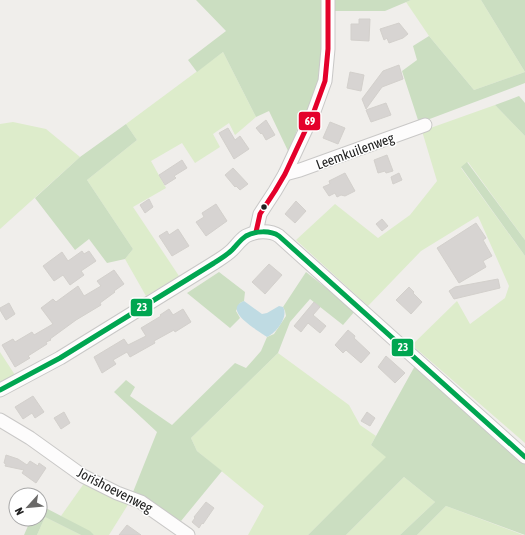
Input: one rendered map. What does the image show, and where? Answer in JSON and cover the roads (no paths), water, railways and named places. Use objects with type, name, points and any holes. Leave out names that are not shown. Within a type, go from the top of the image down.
[{"type":"street","name":"Leemkuilenweg","points":[[256,232],[260,214],[276,191],[285,174],[315,108],[325,81],[328,50],[328,0]]},
{"type":"street","name":"Leemkuilenweg","points":[[285,174],[425,125]]},
{"type":"street","points":[[0,390],[60,358],[214,263],[247,236],[256,232],[275,233],[525,457]]},
{"type":"street","name":"Jorishoevenweg","points":[[0,420],[30,438],[83,476],[117,493],[142,502],[188,535]]},
{"type":"water","points":[[244,301],[262,314],[267,313],[279,306],[283,307],[284,315],[281,324],[271,335],[267,337],[239,315],[237,310],[238,305]]}]
